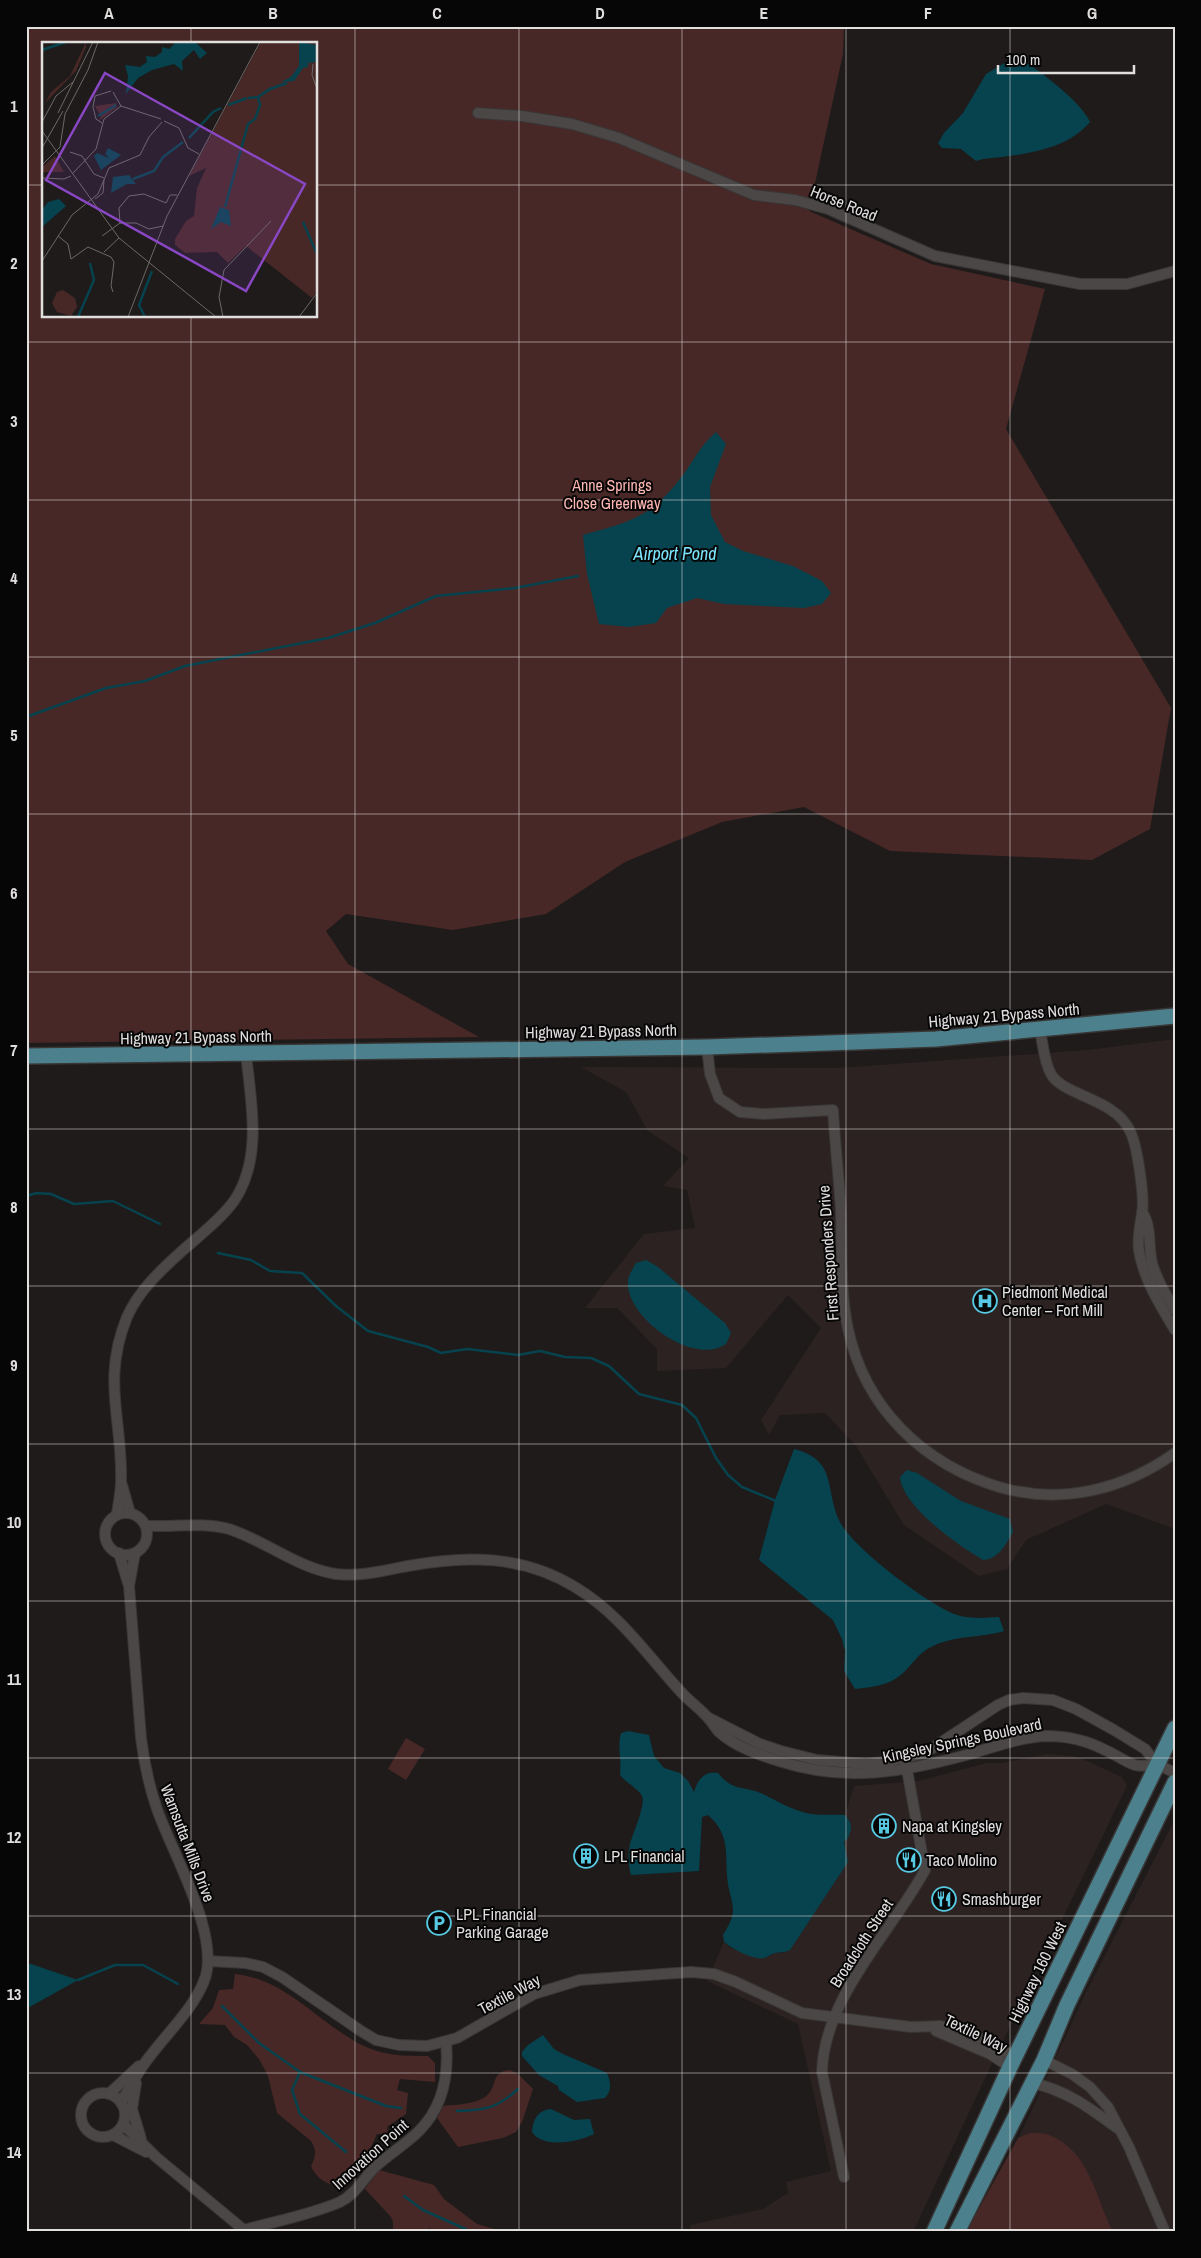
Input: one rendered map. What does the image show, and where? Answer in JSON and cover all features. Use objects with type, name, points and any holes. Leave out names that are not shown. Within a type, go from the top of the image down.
[{"type":"main road","name":"Highway 21 Bypass North","points":[[26,1056],[707,1047],[936,1039],[1175,1016]]},
{"type":"main road","name":"Highway 160 West","points":[[934,2232],[1012,2062],[1175,1728]]},
{"type":"main road","points":[[957,2232],[1044,2060],[1067,2005],[1175,1782]]},
{"type":"street","name":"Horse Road","points":[[478,113],[522,116],[572,124],[619,138],[754,195],[795,200],[828,209],[935,256],[1028,276],[1080,284],[1127,284],[1175,271]]},
{"type":"street","points":[[1040,1030],[1051,1075],[1058,1083],[1090,1097],[1118,1114],[1128,1125],[1137,1149],[1142,1212],[1148,1220],[1150,1252],[1163,1299],[1175,1330]]},
{"type":"street","name":"First Responders Drive","points":[[707,1047],[710,1074],[719,1098],[740,1112],[764,1114],[833,1110],[841,1210],[844,1292],[850,1336],[858,1361],[870,1387],[881,1404],[910,1439],[937,1460],[964,1475],[1006,1489],[1028,1493],[1068,1494],[1104,1488],[1132,1478],[1175,1453]]},
{"type":"street","name":"Wamsutta Mills Drive","points":[[130,1514],[121,1482],[113,1379],[115,1356],[121,1334],[137,1299],[165,1266],[213,1224],[234,1201],[245,1178],[251,1160],[253,1135],[246,1054]]},
{"type":"street","points":[[1163,1299],[1175,1310]]},
{"type":"street","name":"Wamsutta Mills Drive","points":[[121,1482],[117,1515],[111,1520],[106,1532],[109,1545],[119,1553],[129,1586],[140,1738],[157,1810],[204,1926],[208,1961]]},
{"type":"street","points":[[117,1515],[130,1514],[142,1520],[146,1531]]},
{"type":"street","name":"Kingsley Springs Boulevard","points":[[146,1531],[204,1526],[229,1529],[302,1564],[337,1574],[364,1573],[436,1560],[462,1558],[499,1560],[535,1568],[554,1575],[576,1587],[599,1604],[628,1631],[718,1731],[750,1751],[796,1766],[830,1773],[848,1774],[908,1769],[1046,1736],[1079,1739],[1137,1766],[1157,1764]]},
{"type":"street","name":"Wamsutta Mills Drive","points":[[129,1586],[135,1552],[143,1546],[146,1531]]},
{"type":"street","points":[[119,1553],[135,1552]]},
{"type":"street","name":"Kingsley Springs Boulevard","points":[[708,1718],[760,1744],[817,1760],[866,1764],[925,1753],[975,1719],[1009,1700],[1039,1697],[1076,1709],[1114,1730],[1145,1749],[1157,1764]]},
{"type":"street","name":"Broadcloth Street","points":[[844,2177],[822,2072],[826,2042],[844,1994],[925,1870],[905,1758]]},
{"type":"street","points":[[1157,1764],[1175,1773]]},
{"type":"street","name":"Textile Way","points":[[208,1961],[245,1963],[263,1967],[282,1977],[376,2040],[411,2046],[446,2042],[457,2038],[534,1994],[556,1986],[580,1980],[691,1972],[714,1974],[736,1982],[802,2014],[929,2027],[941,2026],[961,2031],[984,2040],[1012,2062]]},
{"type":"street","name":"Innovation Point","points":[[156,2157],[114,2134],[104,2138],[91,2134],[82,2123],[81,2109],[90,2097],[97,2094],[109,2094],[149,2056],[198,1994],[205,1979],[208,1961]]},
{"type":"street","name":"Innovation Point","points":[[123,2124],[156,2157],[244,2230],[341,2201],[356,2190],[377,2166],[419,2131],[432,2114],[440,2099],[445,2081],[446,2042]]},
{"type":"street","name":"Innovation Point","points":[[121,2103],[149,2056]]},
{"type":"street","points":[[1044,2060],[1072,2074],[1090,2087],[1108,2107],[1118,2129],[1130,2147],[1165,2232]]},
{"type":"street","points":[[138,2075],[132,2109],[137,2129],[144,2145]]},
{"type":"street","points":[[1032,2083],[1057,2089],[1118,2129]]},
{"type":"street","points":[[109,2094],[121,2103],[125,2113],[123,2124],[114,2134]]},
{"type":"shaded area","name":"Piedmont Medical Center – Fort Mill","points":[[1175,1039],[1175,1529],[1106,1504],[1026,1540],[1007,1569],[979,1576],[904,1525],[856,1446],[825,1413],[780,1415],[769,1435],[761,1420],[821,1328],[788,1295],[726,1368],[657,1371],[657,1349],[617,1308],[585,1308],[644,1234],[695,1228],[687,1190],[663,1186],[689,1158],[648,1131],[626,1092],[581,1067],[838,1068],[1087,1050]]},
{"type":"shaded area","points":[[1048,1754],[1072,1756],[1087,1761],[1122,1777],[1127,1786],[995,2057],[913,2232],[691,2232],[690,2225],[763,2209],[788,2193],[786,2182],[831,2171],[798,2024],[707,1981],[724,1942],[731,1948],[765,1958],[774,1953],[783,1953],[790,1949],[848,1862],[844,1840],[850,1821],[845,1815],[854,1786],[918,1781],[987,1763],[1002,1763]]},
{"type":"shaded area","points":[[1175,1819],[1175,2232],[973,2232],[1085,1994]]},
{"type":"green space","name":"Anne Springs Close Greenway","points":[[26,26],[844,26],[843,54],[809,211],[931,264],[1045,289],[1006,429],[1171,708],[1150,829],[1092,860],[890,851],[804,807],[722,822],[625,862],[546,914],[453,930],[346,914],[326,931],[348,964],[479,1037],[26,1043]]},
{"type":"green space","points":[[406,1738],[425,1749],[406,1780],[388,1769]]},
{"type":"green space","points":[[235,1974],[271,1984],[364,2046],[387,2054],[428,2056],[435,2063],[435,2082],[400,2079],[397,2090],[408,2093],[406,2114],[387,2127],[388,2134],[386,2137],[377,2134],[365,2160],[356,2168],[347,2183],[342,2185],[331,2184],[317,2176],[311,2166],[315,2153],[311,2141],[277,2113],[268,2076],[259,2059],[247,2045],[234,2037],[225,2025],[199,2024],[213,2008],[219,1990],[233,1989]]},
{"type":"green space","points":[[510,2070],[518,2074],[533,2089],[522,2122],[516,2132],[503,2138],[458,2147],[437,2118],[443,2106],[480,2100],[492,2089],[499,2074]]},
{"type":"green space","points":[[1030,2133],[1049,2135],[1063,2142],[1074,2152],[1090,2176],[1113,2232],[966,2232],[1018,2138]]},
{"type":"green space","points":[[379,2170],[434,2185],[444,2199],[477,2224],[505,2232],[437,2232],[429,2228],[425,2232],[393,2232],[391,2217],[365,2189]]},
{"type":"water","points":[[1019,57],[1068,95],[1085,113],[1090,122],[1068,140],[1040,150],[1011,156],[976,161],[961,149],[942,148],[938,143],[944,133],[963,113],[986,74],[1006,62]]},
{"type":"water","name":"Airport Pond","points":[[716,432],[726,444],[710,487],[711,515],[725,542],[743,551],[793,566],[822,581],[831,593],[822,604],[804,608],[724,604],[697,598],[667,608],[656,623],[629,627],[599,624],[587,574],[583,535],[615,526],[650,509],[660,501],[683,475],[702,447]]},
{"type":"water","points":[[646,1260],[658,1267],[725,1323],[731,1333],[726,1344],[712,1349],[697,1349],[680,1344],[649,1323],[637,1309],[630,1294],[628,1280],[636,1263]]},
{"type":"water","points":[[794,1449],[808,1454],[817,1460],[823,1468],[839,1520],[858,1545],[874,1559],[911,1588],[957,1615],[983,1618],[999,1617],[1004,1631],[942,1642],[924,1651],[897,1678],[880,1685],[855,1689],[844,1671],[845,1651],[842,1639],[833,1620],[759,1560],[775,1500]]},
{"type":"water","points":[[907,1470],[917,1473],[961,1501],[1010,1519],[1013,1532],[998,1554],[983,1560],[933,1524],[910,1500],[903,1488],[900,1477]]},
{"type":"water","points":[[628,1731],[649,1735],[654,1756],[664,1768],[680,1773],[688,1781],[694,1792],[697,1783],[702,1777],[709,1773],[718,1773],[734,1786],[756,1791],[800,1811],[816,1814],[845,1815],[848,1818],[851,1830],[847,1840],[844,1841],[848,1862],[790,1950],[759,1958],[732,1948],[724,1942],[723,1935],[733,1913],[728,1884],[726,1847],[721,1831],[708,1815],[702,1817],[699,1871],[631,1875],[629,1848],[643,1800],[638,1791],[620,1775],[620,1738],[621,1733]]},
{"type":"water","points":[[31,1964],[78,1980],[26,2009],[26,1965]]},
{"type":"water","points":[[543,2035],[554,2049],[607,2073],[610,2086],[605,2098],[577,2102],[559,2090],[558,2086],[539,2075],[522,2056],[522,2052],[528,2045]]},
{"type":"water","points":[[551,2109],[574,2120],[590,2119],[594,2134],[561,2142],[544,2141],[537,2137],[532,2132],[535,2119],[543,2111]]},
{"type":"waterway","points":[[26,717],[106,688],[145,681],[185,666],[328,638],[375,623],[436,596],[515,588],[578,576]]},
{"type":"waterway","points":[[26,1196],[37,1193],[51,1194],[74,1204],[113,1201],[160,1224]]},
{"type":"waterway","points":[[218,1253],[251,1260],[270,1271],[302,1273],[336,1306],[368,1331],[428,1347],[441,1353],[467,1349],[518,1355],[540,1351],[565,1357],[591,1358],[609,1366],[639,1394],[682,1405],[696,1418],[716,1458],[728,1475],[742,1487],[776,1501]]},
{"type":"waterway","points":[[78,1980],[115,1965],[143,1965],[178,1984]]},
{"type":"waterway","points":[[222,2006],[259,2043],[300,2072],[386,2106],[401,2108]]},
{"type":"waterway","points":[[300,2072],[292,2090],[300,2114],[346,2152]]},
{"type":"waterway","points":[[457,2111],[490,2107],[503,2101],[518,2089]]},
{"type":"waterway","points":[[404,2196],[423,2210],[472,2232]]},
{"type":"place","name":"Piedmont Medical Center – Fort Mill","points":[[985,1301]]},
{"type":"place","name":"Napa at Kingsley","points":[[884,1826]]},
{"type":"place","name":"LPL Financial","points":[[586,1856]]},
{"type":"place","name":"Taco Molino","points":[[909,1860]]},
{"type":"place","name":"Smashburger","points":[[944,1899]]},
{"type":"place","name":"LPL Financial Parking Garage","points":[[439,1923]]}]
